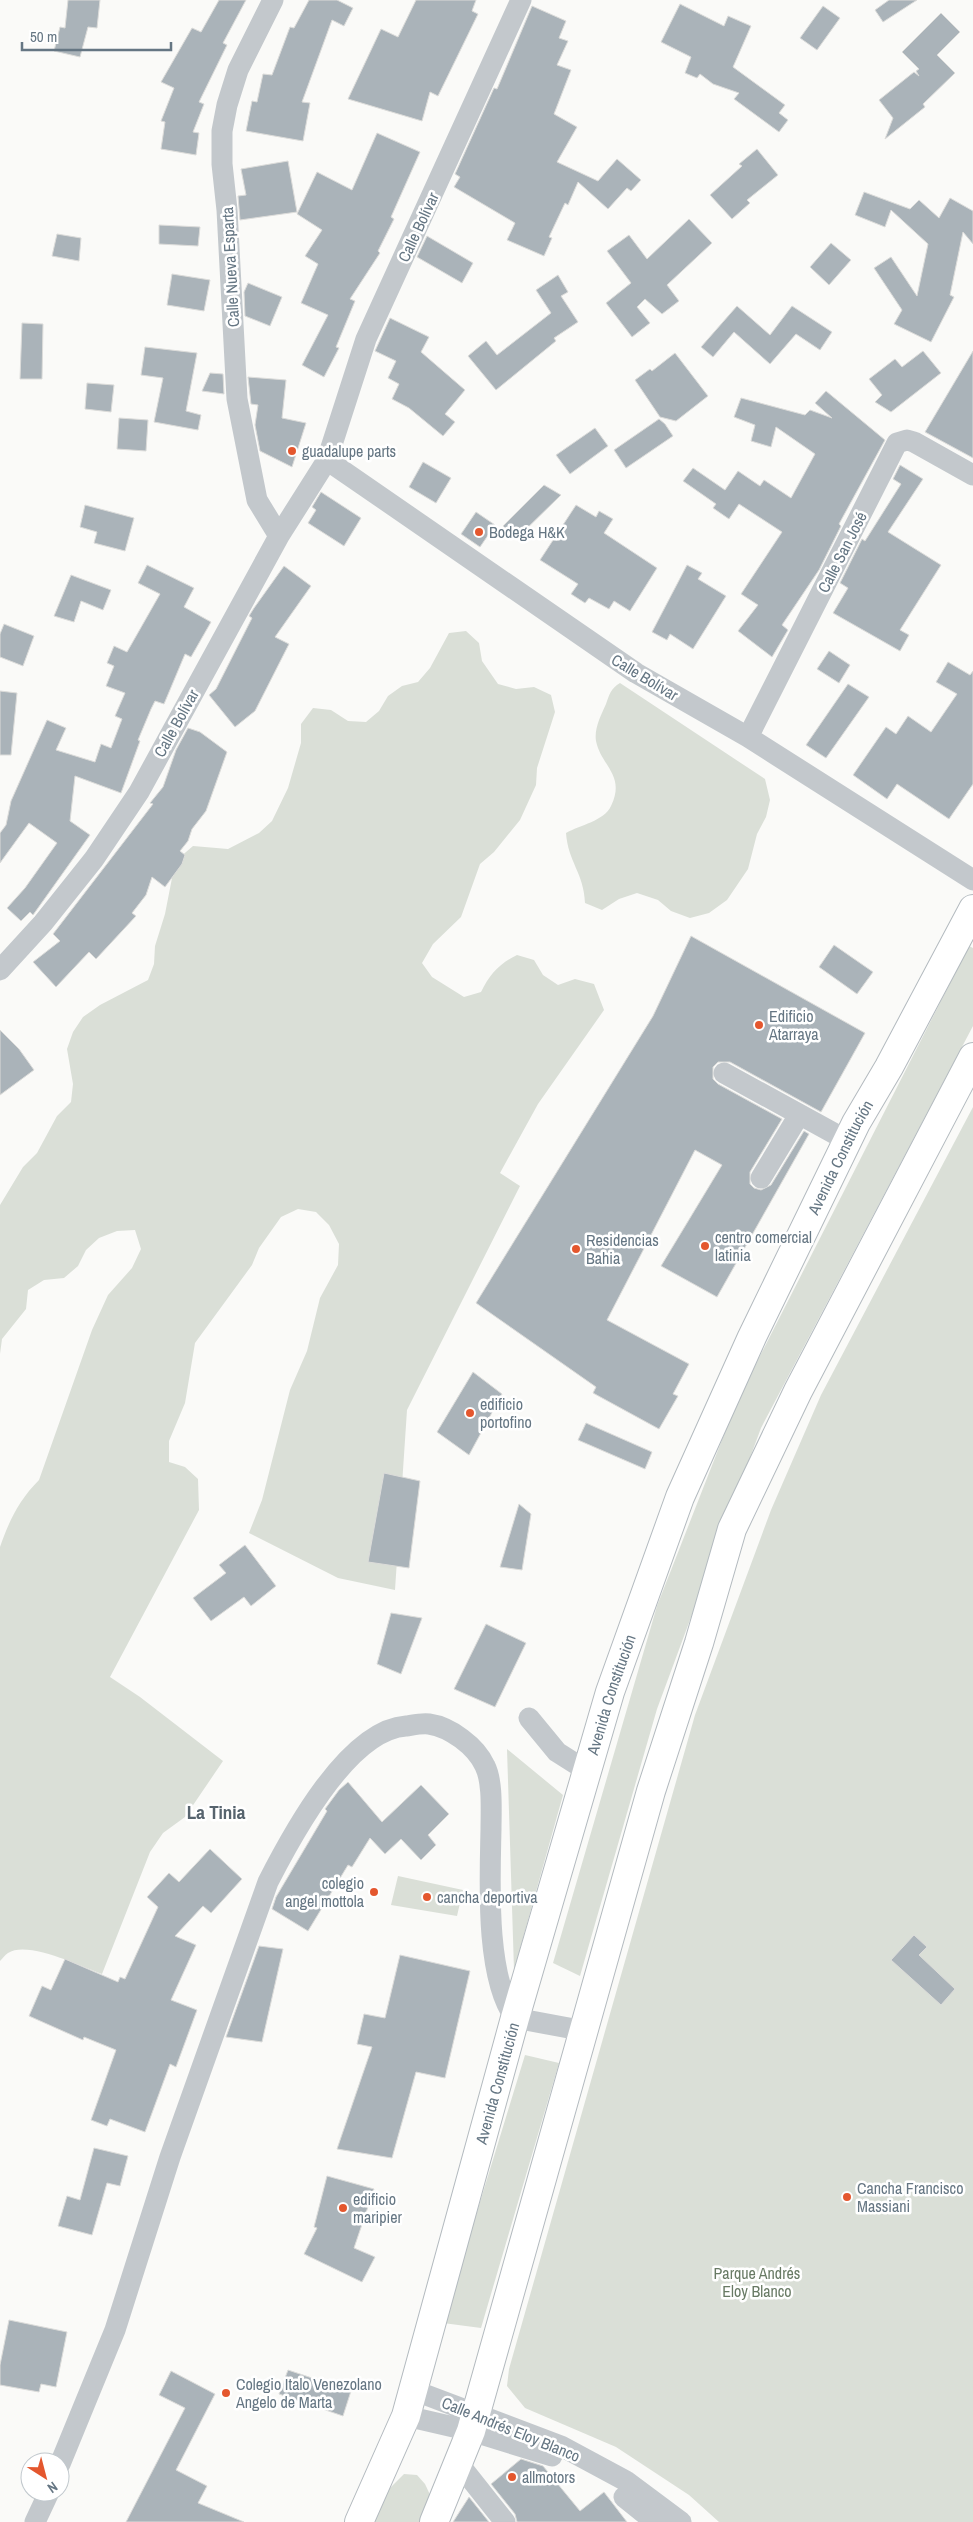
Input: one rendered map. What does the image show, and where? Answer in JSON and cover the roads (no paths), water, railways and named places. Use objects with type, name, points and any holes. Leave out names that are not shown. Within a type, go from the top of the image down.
[{"type":"main road","name":"Avenida Constitución","points":[[359,2522],[406,2416],[515,2018],[612,1684],[680,1497],[752,1337],[848,1141],[973,909]]},
{"type":"main road","points":[[434,2522],[459,2464],[473,2422],[585,2031],[651,1791],[699,1643],[732,1529],[798,1391],[973,1057]]},
{"type":"street","name":"Calle Nueva Esparta","points":[[273,0],[238,70],[227,105],[222,131],[222,164],[227,210],[237,399],[257,500],[279,536]]},
{"type":"street","name":"Calle Bolívar","points":[[0,970],[43,923],[94,859],[139,792],[279,536],[327,460],[366,338],[521,0]]},
{"type":"street","name":"Calle San José","points":[[748,736],[898,443],[907,440],[914,442],[973,475]]},
{"type":"street","name":"Calle Bolívar","points":[[327,460],[636,673],[748,736],[973,880]]},
{"type":"street","points":[[724,1073],[848,1141]]},
{"type":"street","points":[[761,1178],[799,1115]]},
{"type":"street","points":[[529,1718],[557,1752],[587,1771]]},
{"type":"street","points":[[65,2452],[115,2330],[170,2156],[268,1882],[286,1847],[320,1791],[350,1758],[379,1734],[402,1726],[429,1724],[451,1732],[473,1748],[486,1766],[491,1801],[490,1900],[495,1954],[502,1997],[515,2018],[585,2031]]},
{"type":"street","name":"Calle Andrés Eloy Blanco","points":[[413,2390],[473,2422],[553,2456],[618,2492],[655,2522]]},
{"type":"street","name":"Calle Andrés Eloy Blanco","points":[[406,2416],[473,2422],[561,2446],[626,2482],[681,2522]]},
{"type":"street","points":[[459,2464],[505,2522]]},
{"type":"street","points":[[35,2522],[44,2502]]},
{"type":"place","name":"guadalupe parts","points":[[292,451]]},
{"type":"place","name":"Bodega H&K","points":[[479,532]]},
{"type":"place","name":"Edificio Atarraya","points":[[759,1025]]},
{"type":"place","name":"centro comercial latinia","points":[[705,1246]]},
{"type":"place","name":"Residencias Bahia","points":[[576,1249]]},
{"type":"place","name":"edificio portofino","points":[[470,1413]]},
{"type":"place","name":"colegio angel mottola","points":[[374,1892]]},
{"type":"place","name":"cancha deportiva","points":[[427,1897]]},
{"type":"place","name":"Cancha Francisco Massiani","points":[[847,2197]]},
{"type":"place","name":"edificio maripier","points":[[343,2208]]},
{"type":"place","name":"Colegio Italo Venezolano Angelo de Marta","points":[[226,2393]]},
{"type":"place","name":"allmotors","points":[[512,2477]]},
{"type":"district","name":"La Tinia","points":[[216,1812]]},
{"type":"park label","name":"Parque Andrés Eloy Blanco","points":[[757,2282]]}]
